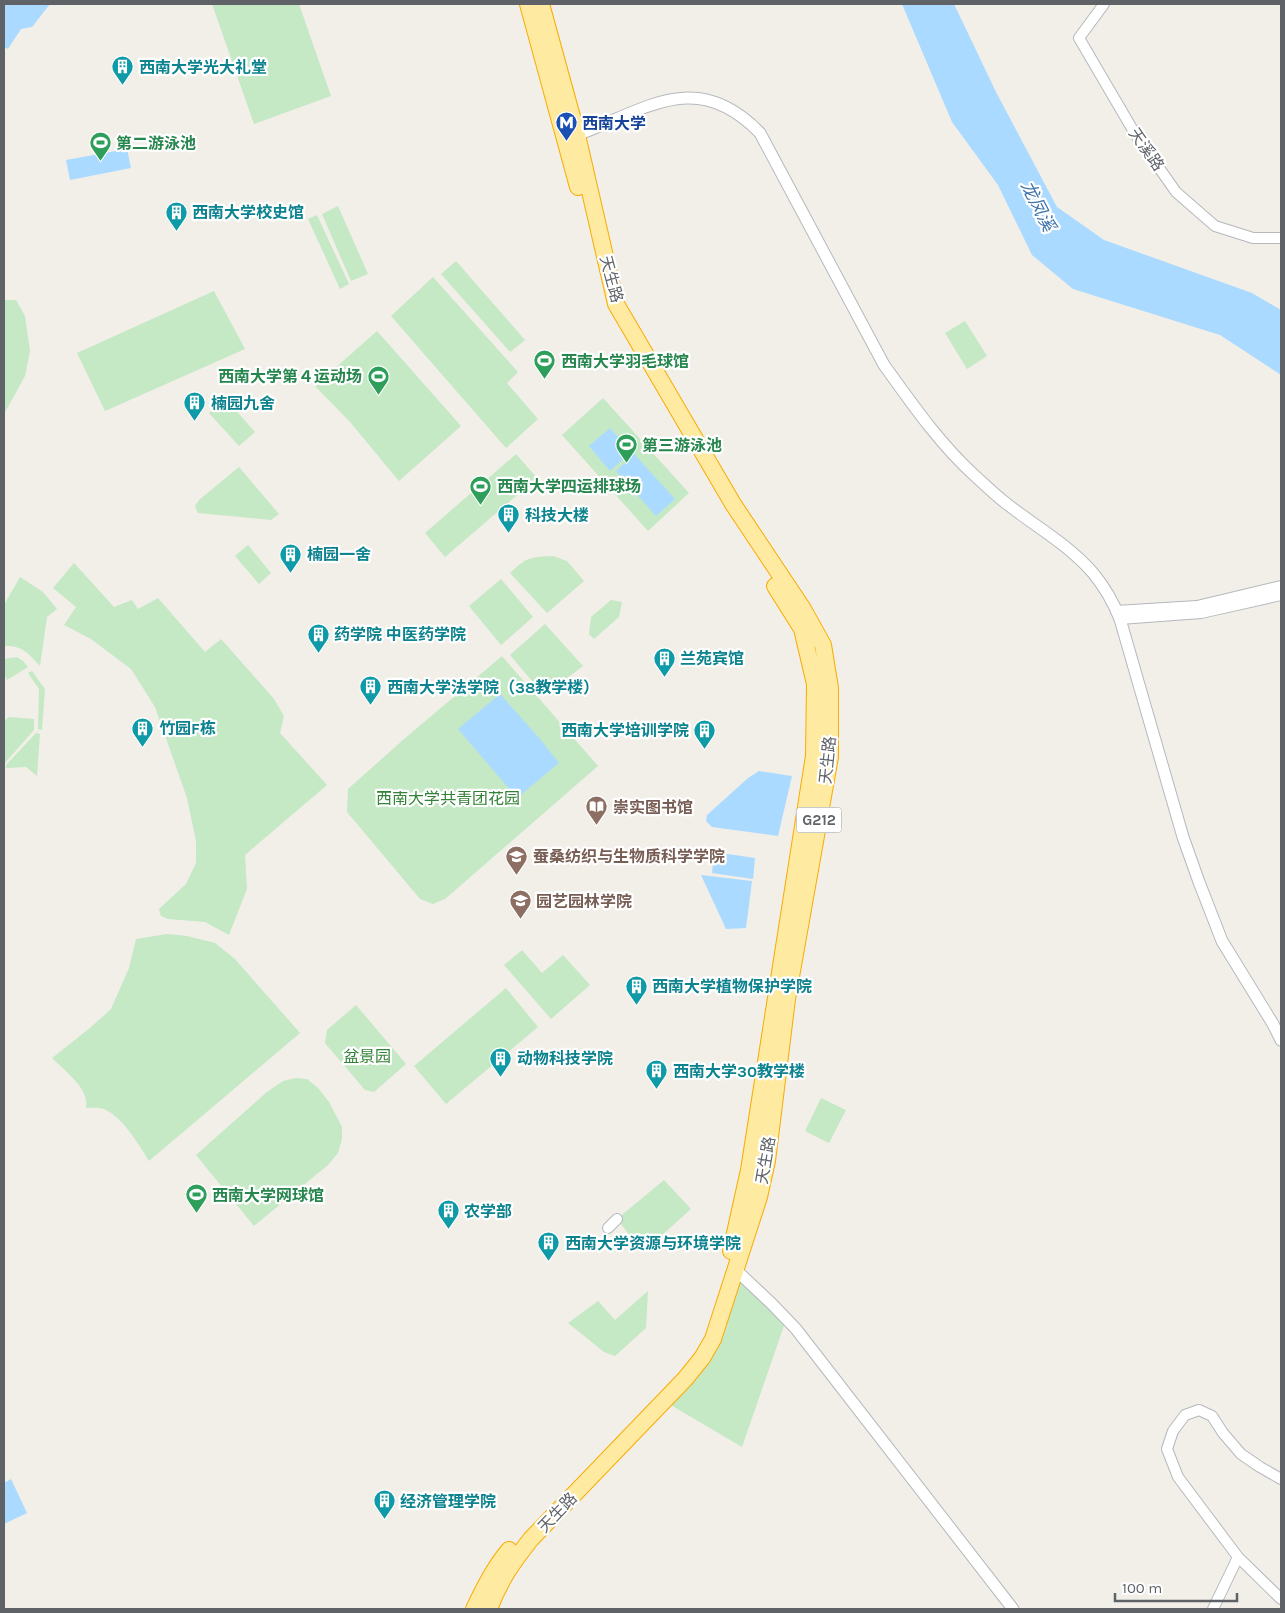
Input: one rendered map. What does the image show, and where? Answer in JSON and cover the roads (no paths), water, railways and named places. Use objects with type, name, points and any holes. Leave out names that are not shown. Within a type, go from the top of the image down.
[{"type":"highway","name":"天生路","points":[[474,1609],[484,1586],[501,1560],[524,1532],[677,1374],[705,1336],[713,1316],[736,1232],[749,1170],[814,756],[815,684],[802,629],[727,509],[608,310],[582,201],[571,137],[528,4]]},
{"type":"highway","name":"天生路","points":[[489,1609],[496,1591],[509,1568],[531,1539],[685,1379],[702,1358],[713,1338],[759,1197],[767,1161],[787,999],[830,756],[830,688],[822,645],[803,609],[738,510],[616,304],[571,137],[541,4]]},
{"type":"street","name":"天溪路","points":[[1104,4],[1079,38],[1134,132],[1176,192],[1215,226],[1253,238],[1281,238]]},
{"type":"street","points":[[571,137],[654,104],[678,98],[702,99],[718,104],[747,120],[760,133],[884,365],[906,396],[970,472],[1005,503],[1079,559],[1094,574],[1118,615],[1183,837],[1222,942],[1281,1040]]},
{"type":"street","points":[[1118,615],[1197,606],[1281,586]]},
{"type":"street","points":[[1118,615],[1201,613],[1281,595]]},
{"type":"street","points":[[608,1228],[617,1219]]},
{"type":"street","points":[[736,1270],[796,1329],[1013,1609]]},
{"type":"street","points":[[1281,1479],[1241,1454],[1223,1433],[1212,1416],[1199,1410],[1184,1414],[1173,1431],[1166,1449],[1178,1477],[1238,1557],[1281,1599]]},
{"type":"street","points":[[962,1544],[1007,1609]]},
{"type":"street","points":[[1213,1609],[1238,1557]]},
{"type":"water","points":[[4,4],[50,4],[32,27],[21,29],[8,49],[4,47]]},
{"type":"water","name":"龙凤溪","points":[[902,4],[954,4],[996,92],[1057,207],[1104,240],[1252,293],[1281,310],[1281,375],[1220,335],[1073,289],[1032,255],[998,185],[952,122]]},
{"type":"water","points":[[127,149],[131,168],[70,180],[66,160]]},
{"type":"water","points":[[610,428],[631,452],[610,471],[589,446]]},
{"type":"water","points":[[634,454],[675,499],[656,516],[616,471]]},
{"type":"water","points":[[500,694],[559,763],[517,798],[458,729]]},
{"type":"water","points":[[759,771],[792,776],[778,836],[712,827],[706,821],[707,815],[748,778]]},
{"type":"water","points":[[714,852],[755,858],[753,879],[712,873]]},
{"type":"water","points":[[701,875],[752,881],[746,928],[726,929]]},
{"type":"water","points":[[11,1479],[27,1513],[4,1524],[4,1483]]},
{"type":"place","name":"西南大学光大礼堂","points":[[123,86]]},
{"type":"place","name":"西南大学","points":[[566,142]]},
{"type":"place","name":"第二游泳池","points":[[100,162]]},
{"type":"place","name":"西南大学校史馆","points":[[176,231]]},
{"type":"place","name":"西南大学羽毛球馆","points":[[545,380]]},
{"type":"place","name":"西南大学第４运动场","points":[[378,395]]},
{"type":"place","name":"楠园九舍","points":[[195,422]]},
{"type":"place","name":"第三游泳池","points":[[626,464]]},
{"type":"place","name":"西南大学四运排球场","points":[[481,505]]},
{"type":"place","name":"科技大楼","points":[[509,534]]},
{"type":"place","name":"楠园一舍","points":[[291,573]]},
{"type":"place","name":"药学院 中医药学院","points":[[318,653]]},
{"type":"place","name":"兰苑宾馆","points":[[664,677]]},
{"type":"place","name":"西南大学法学院（38教学楼）","points":[[371,706]]},
{"type":"place","name":"竹园F栋","points":[[143,747]]},
{"type":"place","name":"西南大学培训学院","points":[[705,749]]},
{"type":"place","name":"崇实图书馆","points":[[597,826]]},
{"type":"place","name":"蚕桑纺织与生物质科学学院","points":[[517,875]]},
{"type":"place","name":"园艺园林学院","points":[[520,920]]},
{"type":"place","name":"西南大学植物保护学院","points":[[636,1005]]},
{"type":"place","name":"动物科技学院","points":[[501,1077]]},
{"type":"place","name":"西南大学30教学楼","points":[[657,1090]]},
{"type":"place","name":"西南大学网球馆","points":[[196,1214]]},
{"type":"place","name":"农学部","points":[[448,1230]]},
{"type":"place","name":"西南大学资源与环境学院","points":[[549,1262]]},
{"type":"place","name":"经济管理学院","points":[[384,1520]]},
{"type":"park label","name":"西南大学共青团花园","points":[[448,798]]},
{"type":"park label","name":"盆景园","points":[[367,1056]]}]
